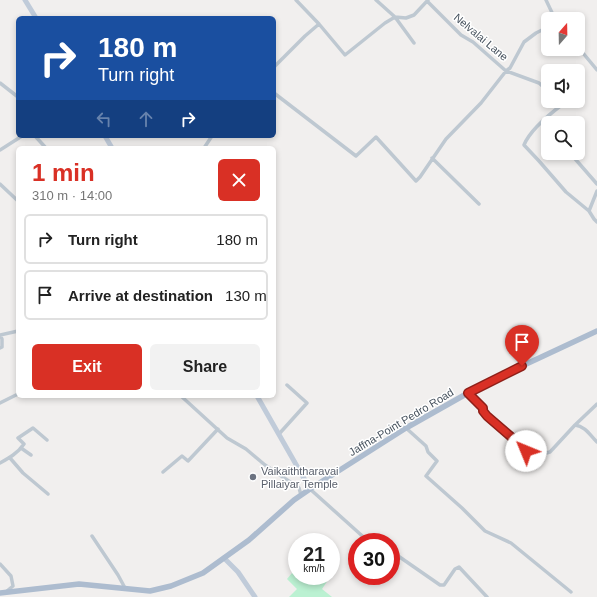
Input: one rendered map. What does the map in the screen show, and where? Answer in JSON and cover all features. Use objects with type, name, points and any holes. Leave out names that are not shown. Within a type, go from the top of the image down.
[{"type":"main road","name":"Jaffna-Point Pedro Road","points":[[0,593],[79,584],[150,590],[172,586],[203,573],[249,540],[301,495],[406,428],[468,393],[597,331]]},
{"type":"street","points":[[25,0],[35,16]]},
{"type":"street","points":[[296,0],[319,24],[345,55],[367,36],[395,17],[406,18],[414,15],[428,0]]},
{"type":"street","points":[[376,0],[395,17],[414,43]]},
{"type":"street","name":"Nelvalai Lane","points":[[428,0],[461,34],[474,42],[506,70],[541,85]]},
{"type":"street","points":[[546,0],[552,12]]},
{"type":"street","points":[[276,65],[319,24]]},
{"type":"street","points":[[276,95],[356,156],[376,136],[416,180],[420,177],[446,139],[481,103],[506,70],[510,68],[524,42],[541,30]]},
{"type":"street","points":[[585,55],[597,70]]},
{"type":"street","points":[[0,83],[16,95]]},
{"type":"street","points":[[558,108],[537,127],[524,144],[566,192],[589,211],[597,222]]},
{"type":"street","points":[[0,150],[19,138]]},
{"type":"street","points":[[38,138],[44,146]]},
{"type":"street","points":[[432,158],[479,204]]},
{"type":"street","points":[[576,160],[597,184]]},
{"type":"street","points":[[0,184],[16,198]]},
{"type":"street","points":[[589,211],[597,191]]},
{"type":"street","points":[[0,348],[2,347],[2,339],[0,335],[16,331]]},
{"type":"street","points":[[279,434],[307,404],[286,385]]},
{"type":"street","points":[[468,393],[483,408],[483,411],[487,416],[516,441],[536,462],[546,453],[550,452],[597,404]]},
{"type":"street","points":[[0,403],[16,395]]},
{"type":"street","points":[[182,398],[227,438],[246,449],[264,465],[299,488],[301,495]]},
{"type":"street","points":[[258,398],[310,489],[359,533]]},
{"type":"street","points":[[575,425],[584,428],[597,442]]},
{"type":"street","points":[[0,463],[10,458],[21,448],[24,444],[18,438],[33,428],[47,440]]},
{"type":"street","points":[[406,428],[426,446],[428,452],[437,461],[426,476],[485,531],[511,543],[572,592]]},
{"type":"street","points":[[163,472],[182,456],[188,461],[218,429]]},
{"type":"street","points":[[21,448],[31,455]]},
{"type":"street","points":[[10,458],[23,473],[48,494]]},
{"type":"street","points":[[92,536],[125,588]]},
{"type":"street","points":[[400,557],[440,585],[444,585],[455,568],[459,567],[487,597]]},
{"type":"street","points":[[224,558],[238,572],[255,597]]},
{"type":"street","points":[[0,564],[10,576],[13,586],[19,591]]},
{"type":"street","points":[[7,591],[13,586]]},
{"type":"green space","points":[[293,585],[325,585],[322,589],[332,597],[289,597],[297,589]]},
{"type":"place","name":"Vaikaiththaravai Pillaiyar Temple","points":[[253,477]]},
{"type":"route","points":[[522,366],[468,393],[483,408],[483,411],[487,416],[526,451]]}]
